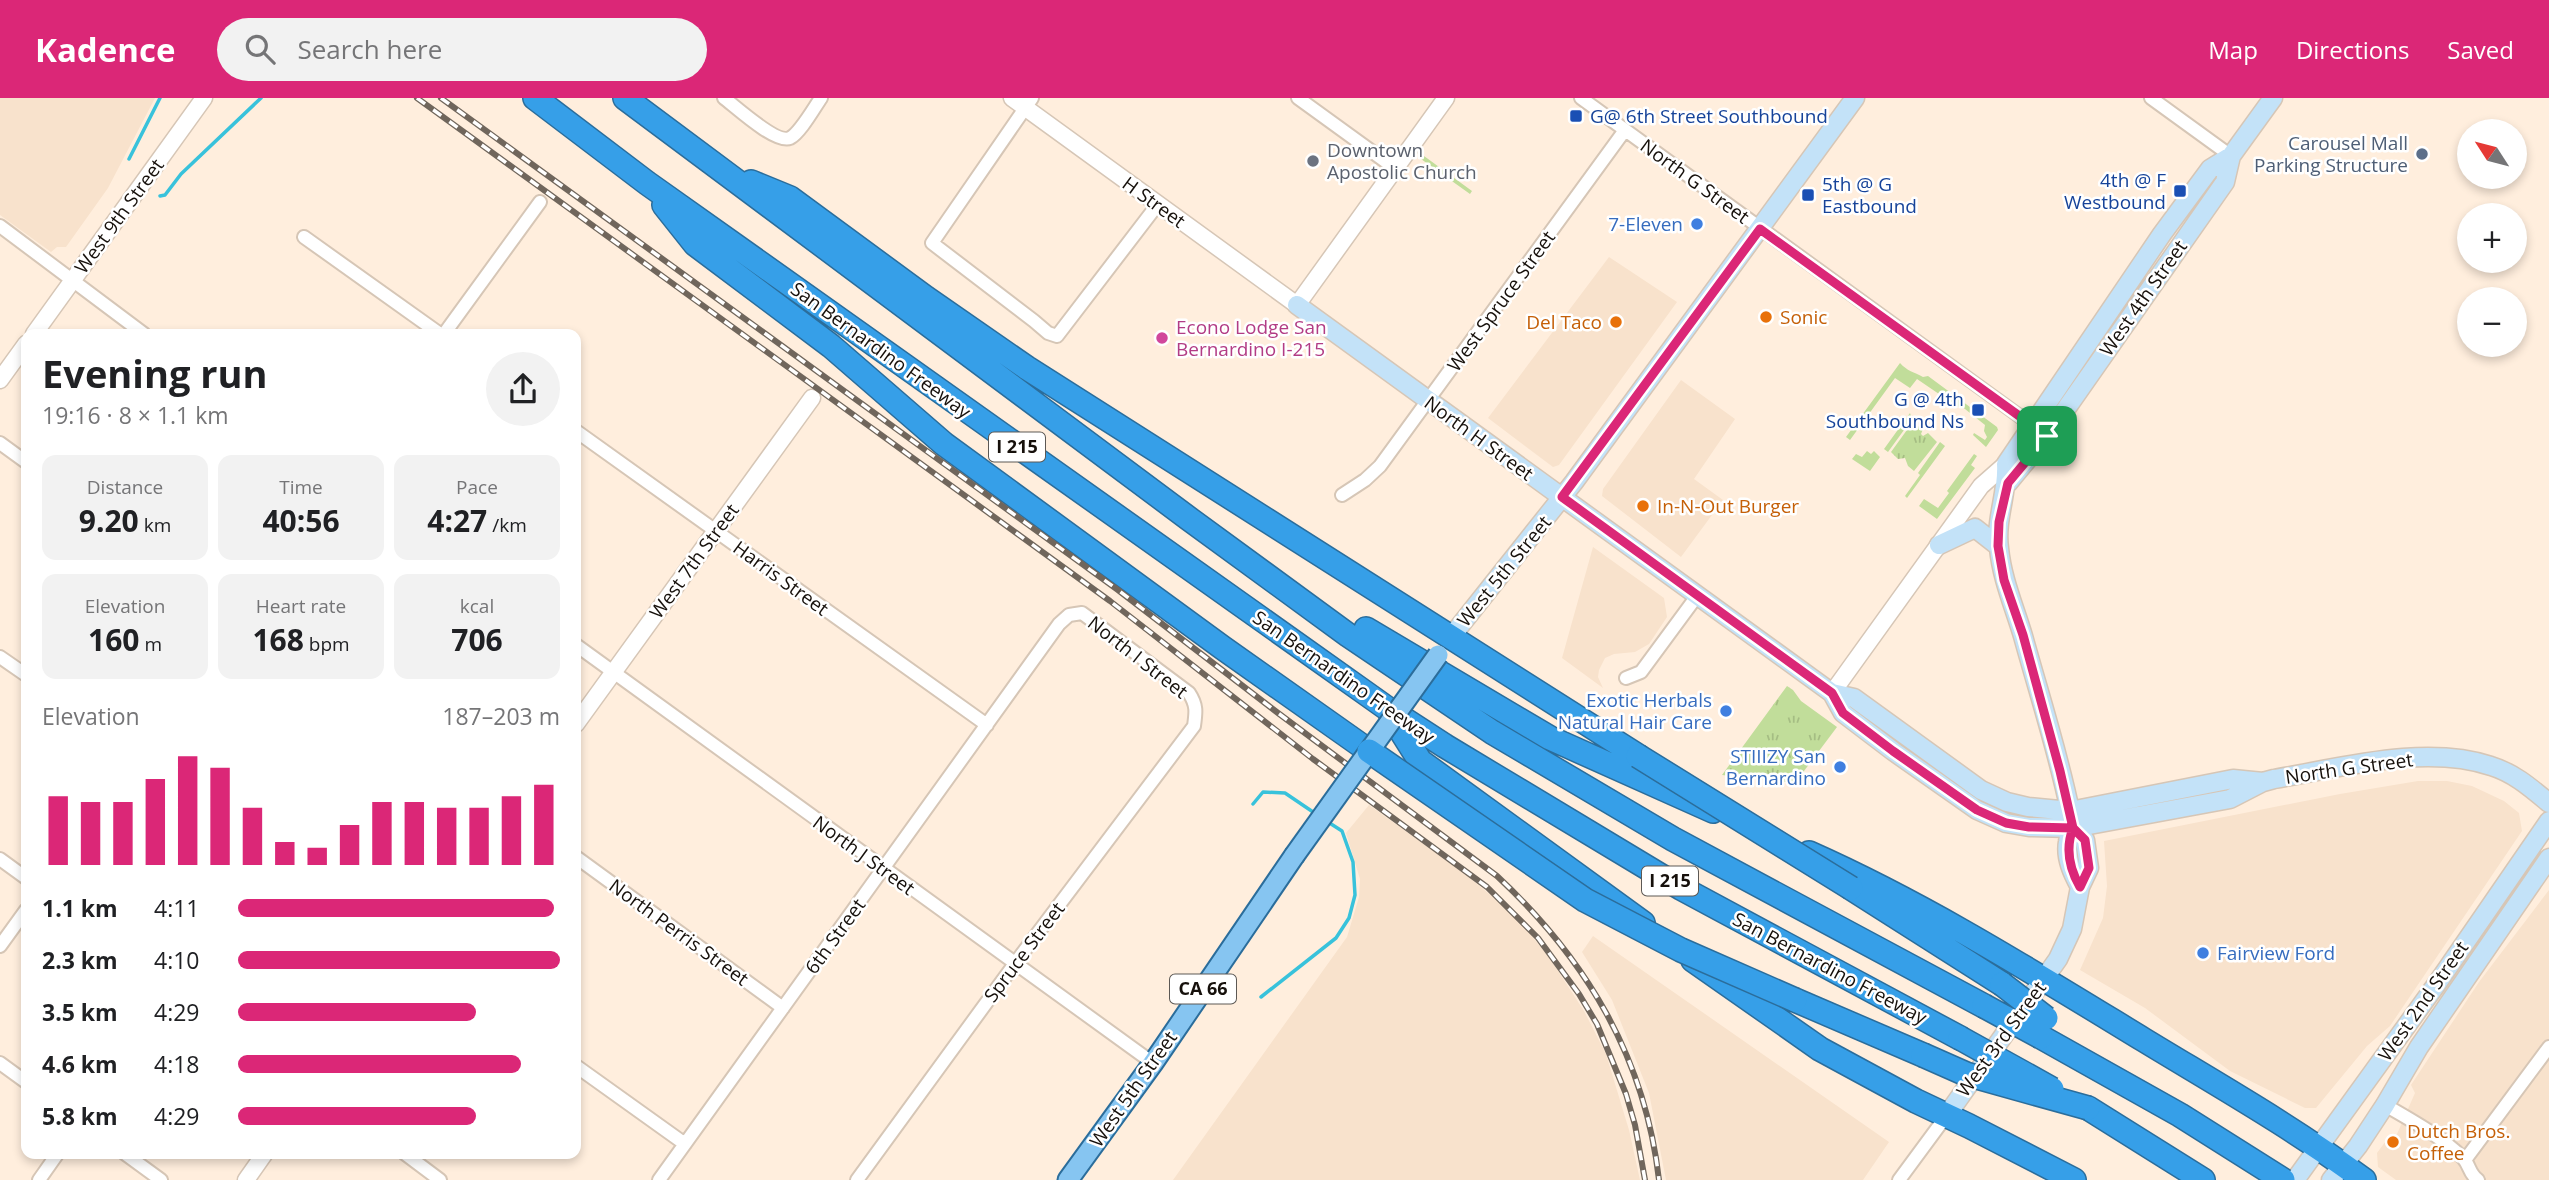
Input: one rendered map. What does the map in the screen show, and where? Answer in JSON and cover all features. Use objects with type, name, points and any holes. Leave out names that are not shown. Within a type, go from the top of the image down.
[{"type":"highway","name":"San Bernardino Freeway","points":[[535,98],[647,183],[1388,709],[1681,888],[2088,1108],[2203,1180]]},
{"type":"highway","name":"San Bernardino Freeway","points":[[625,98],[1188,518],[1349,635],[1492,732],[1673,839],[1984,1006],[2044,1027],[2065,1049],[2284,1178]]},
{"type":"highway","points":[[719,168],[790,198],[1027,368],[1445,645],[1905,921],[2002,984],[2044,1027]]},
{"type":"highway","points":[[647,183],[695,244],[831,346],[944,444],[1223,648],[1585,900],[1681,950],[1966,1074],[2088,1108]]},
{"type":"highway","points":[[1188,518],[1374,634],[1539,732],[1912,901],[2244,1100],[2318,1148],[2337,1172],[2364,1180]]},
{"type":"highway","points":[[1388,709],[1420,761],[1745,999],[1820,1049],[2074,1180]]},
{"type":"main road","name":"West 5th Street","points":[[1068,1180],[1445,645],[1562,497],[1855,98]]},
{"type":"main road","name":"West 4th Street","points":[[2032,425],[2162,234],[2210,169],[2231,156],[2273,98]]},
{"type":"main road","name":"West 4th Street","points":[[2047,436],[2225,182],[2231,156]]},
{"type":"main road","name":"North H Street","points":[[1297,305],[1832,693],[1854,698],[1982,790],[2007,802],[2072,819]]},
{"type":"main road","points":[[2006,464],[2032,425]]},
{"type":"main road","name":"West 3rd Street","points":[[2008,483],[2047,436]]},
{"type":"main road","name":"West 3rd Street","points":[[1947,1115],[2058,959],[2072,929],[2080,887],[2071,871],[2068,842],[2072,819],[2023,635],[2004,580],[1998,546],[1999,522],[2008,483],[2006,464]]},
{"type":"main road","points":[[1939,545],[1975,528],[1998,546]]},
{"type":"main road","name":"North G Street","points":[[2072,819],[2233,779],[2263,782],[2389,760],[2423,757],[2491,765],[2519,778],[2549,803]]},
{"type":"main road","name":"West 2nd Street","points":[[2284,1178],[2318,1148],[2436,985],[2549,821]]},
{"type":"main road","name":"West 2nd Street","points":[[2337,1172],[2385,1105],[2419,1047],[2549,858]]},
{"type":"main road","points":[[2419,1047],[2418,1036],[2442,993],[2436,985]]},
{"type":"street","name":"West 9th Street","points":[[38,329],[204,98]]},
{"type":"street","points":[[724,98],[774,136],[784,140],[793,137],[821,98]]},
{"type":"street","points":[[1298,98],[1396,169]]},
{"type":"street","points":[[1297,305],[1446,98]]},
{"type":"street","name":"North G Street","points":[[1581,98],[2047,436]]},
{"type":"street","points":[[2151,98],[2231,156]]},
{"type":"street","points":[[1023,101],[932,243],[1039,327],[1057,336],[1158,204]]},
{"type":"street","name":"H Street","points":[[1023,101],[1297,305]]},
{"type":"street","name":"West Spruce Street","points":[[1342,495],[1380,466],[1625,130]]},
{"type":"street","points":[[446,329],[540,202]]},
{"type":"street","points":[[0,226],[137,329]]},
{"type":"street","points":[[304,237],[435,329]]},
{"type":"street","points":[[0,380],[21,351]]},
{"type":"street","name":"West 7th Street","points":[[581,717],[812,398]]},
{"type":"street","name":"Harris Street","points":[[581,435],[987,725]]},
{"type":"street","points":[[0,443],[21,458]]},
{"type":"street","points":[[1832,693],[1981,486],[2006,464]]},
{"type":"street","points":[[1626,678],[1642,672],[1697,596]]},
{"type":"street","name":"North I Street","points":[[1059,624],[1069,615],[1082,613],[1189,693],[1195,703],[1194,726]]},
{"type":"street","name":"6th Street","points":[[659,1180],[1059,624]]},
{"type":"street","name":"North J Street","points":[[581,649],[1153,1063]]},
{"type":"street","points":[[0,657],[21,672]]},
{"type":"street","name":"Spruce Street","points":[[857,1180],[1194,726]]},
{"type":"street","points":[[0,859],[21,874]]},
{"type":"street","name":"North Perris Street","points":[[581,861],[783,1008]]},
{"type":"street","points":[[0,946],[21,917]]},
{"type":"street","points":[[2465,1160],[2549,1047]]},
{"type":"street","points":[[0,1063],[21,1078]]},
{"type":"street","points":[[581,1070],[685,1144]]},
{"type":"street","points":[[2385,1105],[2465,1160],[2471,1175],[2478,1180]]},
{"type":"street","name":"West 3rd Street","points":[[1899,1180],[1947,1115]]},
{"type":"street","points":[[39,1180],[54,1159]]},
{"type":"street","points":[[132,1159],[161,1180]]},
{"type":"street","points":[[246,1180],[261,1159]]},
{"type":"street","points":[[412,1159],[440,1180]]},
{"type":"shaded area","points":[[0,98],[155,98],[108,188],[66,247],[57,247],[51,252],[0,215]]},
{"type":"shaded area","points":[[1609,257],[1677,302],[1559,465],[1553,467],[1488,418]]},
{"type":"shaded area","points":[[1681,380],[1735,419],[1694,479],[1723,500],[1681,557],[1602,496],[1603,489]]},
{"type":"shaded area","points":[[1593,547],[1664,598],[1667,617],[1649,644],[1635,652],[1614,654],[1605,658],[1598,677],[1603,688],[1562,658]]},
{"type":"shaded area","points":[[2418,781],[2447,781],[2472,786],[2504,801],[2519,813],[2522,831],[2390,1026],[2367,1046],[2316,1108],[2305,1108],[2230,1071],[2145,1008],[2080,970],[2103,918],[2107,886],[2104,841]]},
{"type":"shaded area","points":[[1369,805],[1460,870],[1516,916],[1551,960],[1584,1011],[1606,1054],[1629,1130],[1640,1180],[1173,1180],[1347,937],[1359,897],[1360,879],[1346,833]]},
{"type":"shaded area","points":[[2549,890],[2549,1180],[2396,1180],[2378,1167],[2377,1153],[2388,1138],[2397,1134],[2415,1093],[2411,1085],[2479,982]]},
{"type":"shaded area","points":[[1593,936],[1889,1142],[1863,1180],[1666,1180],[1649,1093],[1612,1000],[1582,952]]},
{"type":"green space","points":[[1424,156],[1472,191],[1470,194],[1421,159]]},
{"type":"green space","points":[[1900,363],[1923,377],[1928,376],[1997,427],[1998,430],[1986,447],[1973,435],[1974,433],[1985,440],[1985,425],[1960,405],[1958,407],[1917,379],[1910,388],[1895,378],[1850,440],[1846,437]]},
{"type":"green space","points":[[1910,413],[1912,419],[1888,452],[1884,449]]},
{"type":"green space","points":[[1912,423],[1923,429],[1923,436],[1928,433],[1937,442],[1914,471],[1905,458],[1898,459],[1891,452]]},
{"type":"green space","points":[[1940,442],[1945,446],[1907,498],[1905,496],[1920,475],[1918,473]]},
{"type":"green space","points":[[1867,451],[1871,454],[1874,451],[1880,457],[1870,471],[1852,459],[1856,454],[1862,457]]},
{"type":"green space","points":[[1974,454],[1977,456],[1971,465],[1975,468],[1937,519],[1919,506],[1924,499],[1938,508]]},
{"type":"green space","points":[[1787,686],[1801,701],[1837,727],[1795,783],[1722,775]]},
{"type":"waterway","points":[[129,159],[160,98]]},
{"type":"waterway","points":[[160,196],[165,195],[181,174],[261,98]]},
{"type":"waterway","points":[[1253,804],[1263,792],[1285,793],[1316,814]]},
{"type":"waterway","points":[[1261,997],[1336,938],[1349,918],[1355,895],[1353,862],[1342,831],[1328,822]]},
{"type":"railway","points":[[417,98],[1110,601],[1313,759],[1487,887],[1538,938],[1579,994],[1597,1024],[1626,1094],[1635,1125],[1645,1180]]},
{"type":"railway","points":[[441,98],[1118,590],[1497,876],[1558,941],[1584,976],[1606,1013],[1640,1092],[1652,1135],[1659,1180]]},
{"type":"place","name":"G@ 6th Street Southbound","points":[[1576,116]]},
{"type":"place","name":"Carousel Mall Parking Structure","points":[[2422,154]]},
{"type":"place","name":"Downtown Apostolic Church","points":[[1313,161]]},
{"type":"place","name":"4th @ F Westbound","points":[[2180,191]]},
{"type":"place","name":"5th @ G Eastbound","points":[[1808,195]]},
{"type":"place","name":"7-Eleven","points":[[1697,224]]},
{"type":"place","name":"Sonic","points":[[1766,317]]},
{"type":"place","name":"Del Taco","points":[[1616,322]]},
{"type":"place","name":"Econo Lodge San Bernardino I-215","points":[[1162,338]]},
{"type":"place","name":"G @ 4th Southbound Ns","points":[[1978,410]]},
{"type":"place","name":"In-N-Out Burger","points":[[1643,506]]},
{"type":"place","name":"Exotic Herbals Natural Hair Care","points":[[1726,711]]},
{"type":"place","name":"STIIIZY San Bernardino","points":[[1840,767]]},
{"type":"place","name":"Fairview Ford","points":[[2203,953]]},
{"type":"place","name":"Dutch Bros. Coffee","points":[[2393,1142]]},
{"type":"route","points":[[2047,436],[1760,229],[1562,497],[1832,693],[1843,713],[1977,810],[2006,823],[2029,827],[2073,828],[2068,842],[2071,871],[2080,887],[2089,868],[2085,840],[2073,828],[2023,635],[2004,580],[1998,546],[1999,522],[2008,483],[2047,436]]}]
